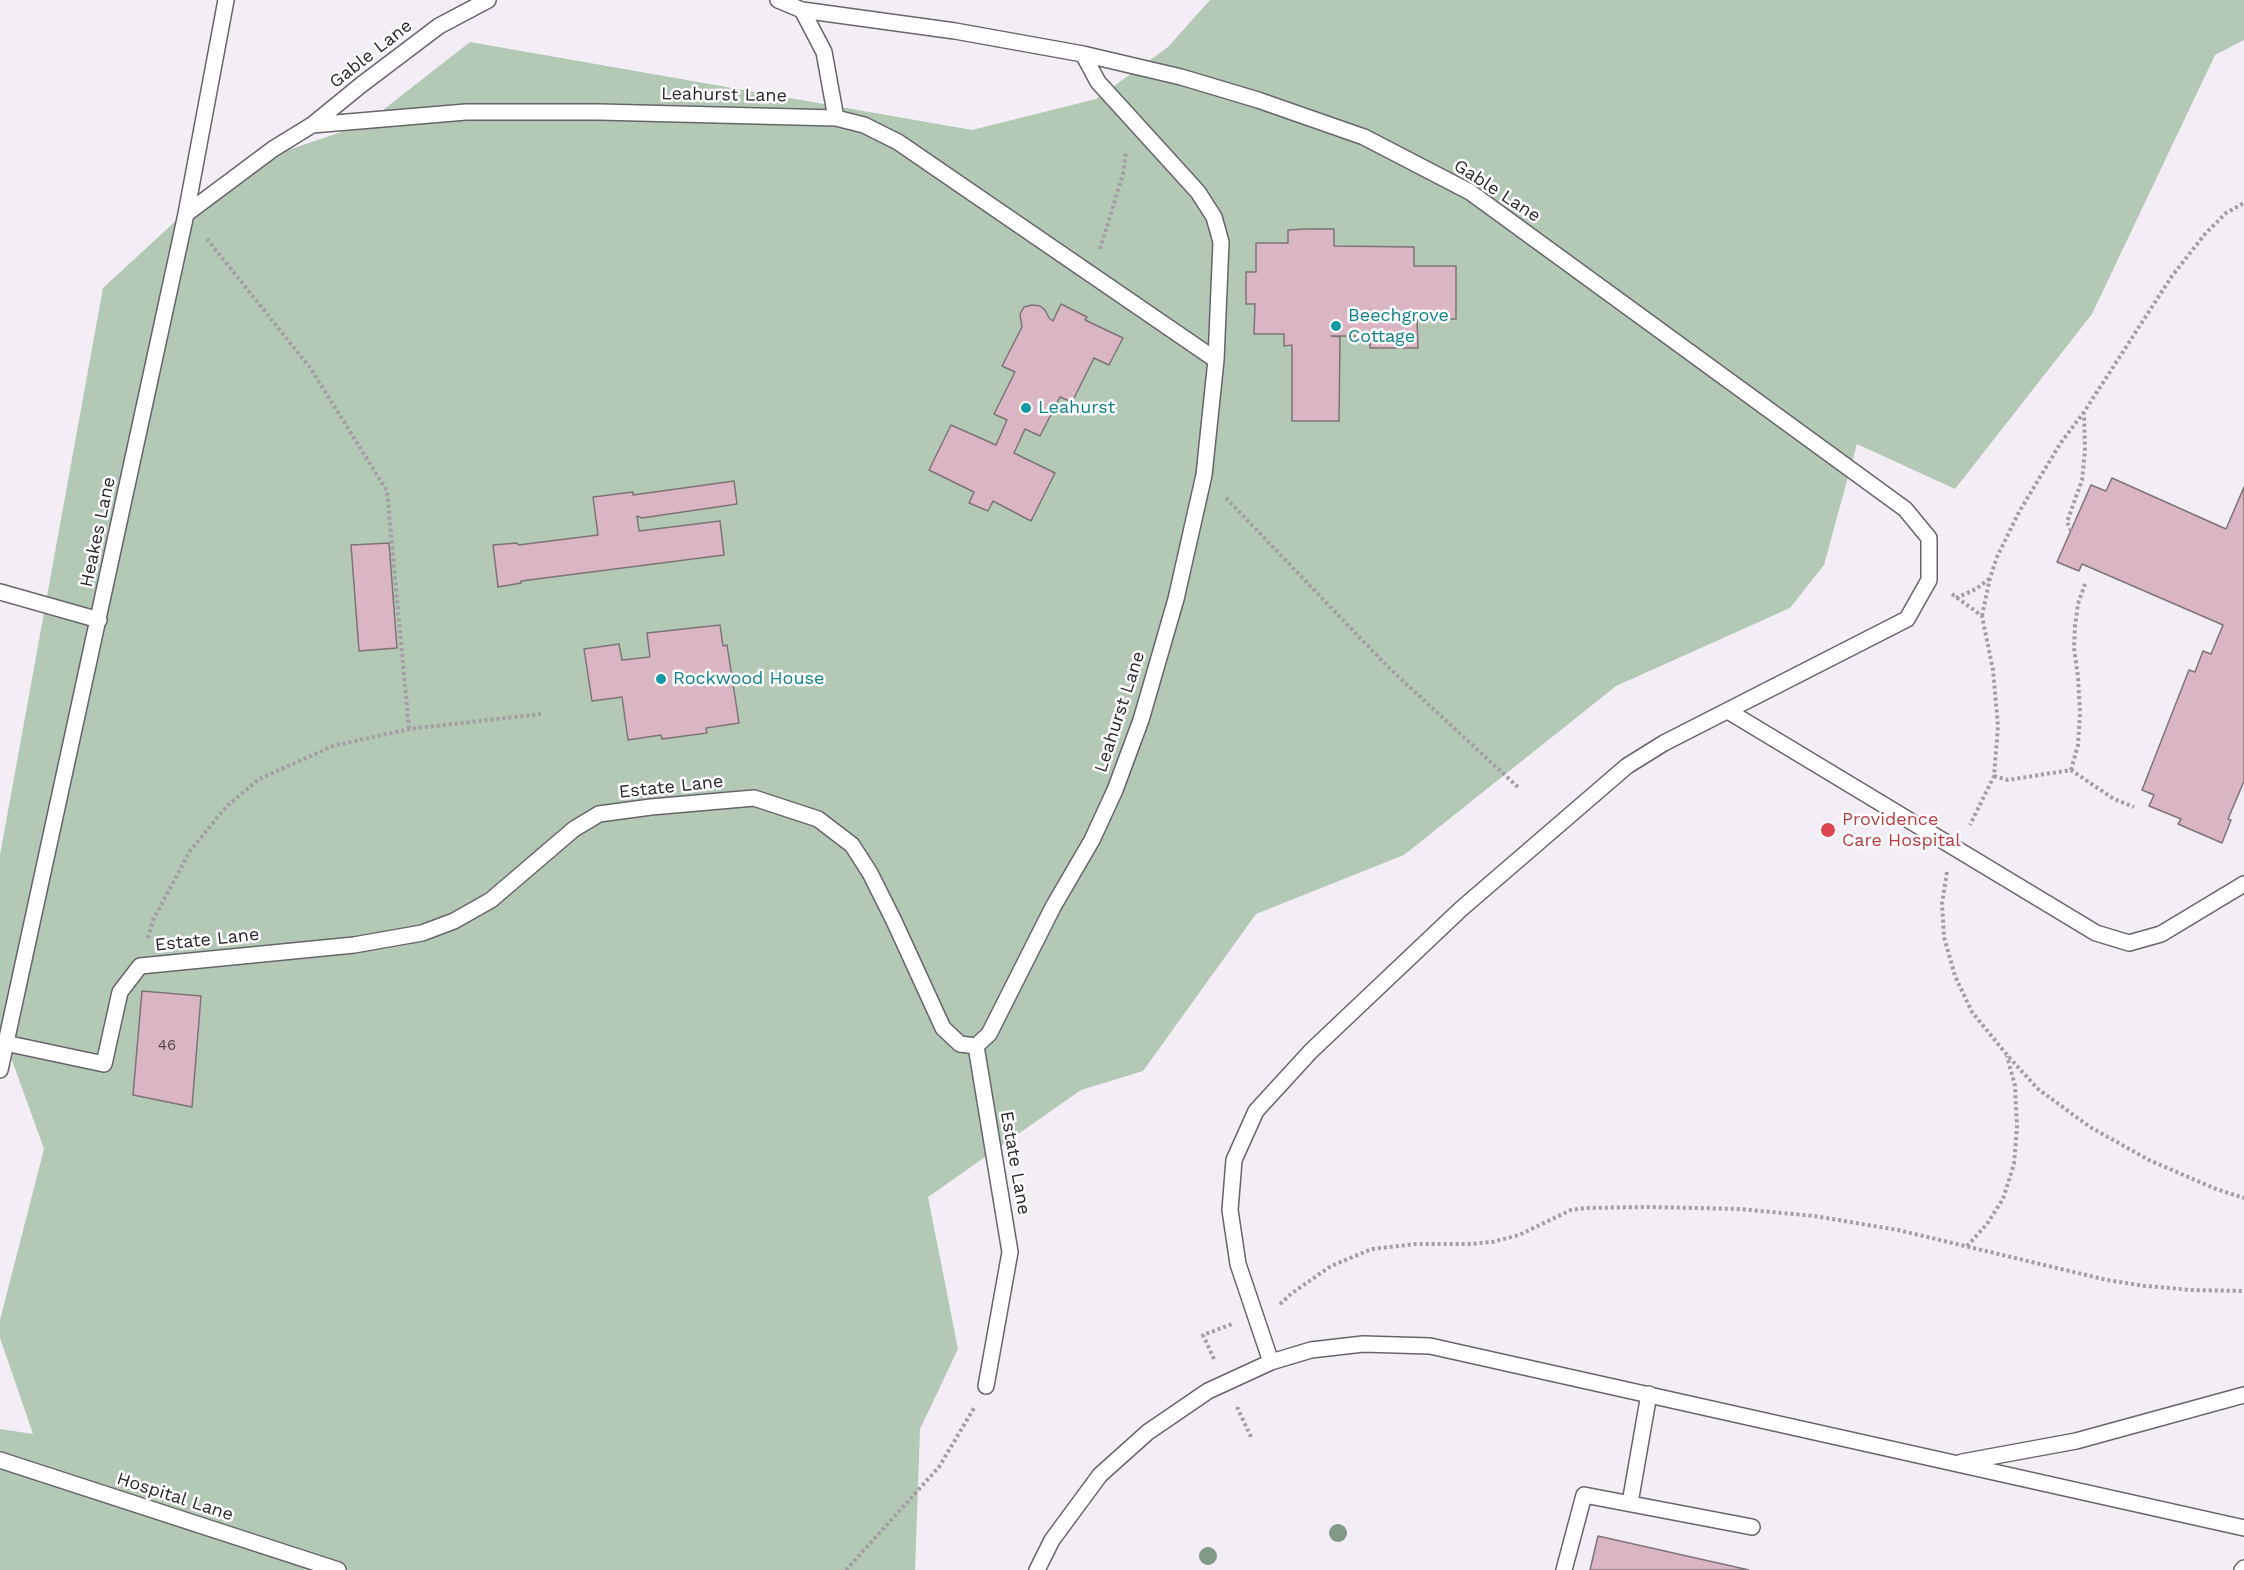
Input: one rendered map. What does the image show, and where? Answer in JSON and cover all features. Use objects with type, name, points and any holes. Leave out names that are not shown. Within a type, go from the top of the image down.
[{"type":"lane","name":"Heakes Lane","points":[[0,1070],[186,214],[226,0]]},
{"type":"lane","name":"Gable Lane","points":[[312,125],[439,26],[488,0]]},
{"type":"lane","name":"Gable Lane","points":[[778,0],[802,10],[956,31],[1083,54],[1181,77],[1258,100],[1364,137],[1470,192],[1905,509],[1929,538],[1929,580],[1907,619],[1664,743],[1627,766],[1461,909],[1311,1051],[1256,1111],[1234,1160],[1230,1210],[1238,1264],[1271,1362]]},
{"type":"lane","points":[[802,10],[824,52],[836,118]]},
{"type":"lane","name":"Leahurst Lane","points":[[976,1046],[989,1034],[1053,907],[1092,840],[1115,790],[1141,720],[1173,610],[1204,475],[1216,360],[1221,242],[1214,217],[1198,192],[1098,82],[1083,54]]},
{"type":"lane","name":"Leahurst Lane","points":[[186,214],[273,149],[312,125],[466,112],[609,112],[836,118],[864,125],[898,142],[1090,276],[1216,360]]},
{"type":"lane","points":[[0,592],[99,620]]},
{"type":"lane","points":[[1728,711],[2096,933],[2129,943],[2161,934],[2244,884]]},
{"type":"lane","name":"Estate Lane","points":[[5,1043],[104,1064],[120,992],[140,966],[354,945],[422,933],[454,921],[491,900],[574,830],[599,814],[754,798],[818,819],[852,845],[870,873],[943,1028],[960,1044],[976,1046],[1010,1252],[986,1386]]},
{"type":"lane","points":[[1037,1570],[1052,1540],[1100,1475],[1148,1432],[1208,1391],[1271,1362],[1311,1350],[1363,1344],[1430,1346],[2244,1528]]},
{"type":"lane","points":[[1630,1503],[1649,1394]]},
{"type":"lane","points":[[1956,1463],[2076,1441],[2244,1395]]},
{"type":"lane","name":"Hospital Lane","points":[[0,1460],[338,1570]]},
{"type":"lane","points":[[1564,1570],[1584,1495],[1752,1527]]},
{"type":"path","points":[[1090,276],[1123,174],[1130,119]]},
{"type":"path","points":[[2244,203],[2226,213],[2205,234],[2172,276],[2084,412],[2060,444],[2019,512],[1997,557],[1982,616],[1993,670],[1998,726],[1994,776],[1957,850],[1947,874],[1944,893],[1944,937],[1955,976],[1972,1012],[2038,1089],[2090,1127],[2149,1160],[2244,1198]]},
{"type":"path","points":[[186,214],[311,369],[387,491],[409,729]]},
{"type":"path","points":[[2071,531],[2067,522],[2082,480],[2084,412]]},
{"type":"path","points":[[1204,475],[1389,668],[1520,789]]},
{"type":"path","points":[[1956,598],[1976,589],[1990,578]]},
{"type":"path","points":[[1929,580],[1943,585],[1956,598],[1982,616]]},
{"type":"path","points":[[2072,770],[2078,745],[2080,713],[2078,677],[2073,648],[2078,604],[2085,584]]},
{"type":"path","points":[[140,966],[153,920],[190,851],[226,807],[259,779],[333,746],[409,729],[541,714]]},
{"type":"path","points":[[1994,776],[2008,780],[2072,770],[2114,799],[2134,807]]},
{"type":"path","points":[[1967,1246],[1987,1224],[2003,1199],[2014,1164],[2017,1127],[2015,1086],[2007,1055]]},
{"type":"path","points":[[1251,1437],[1203,1335],[1278,1307],[1292,1293],[1331,1266],[1372,1249],[1416,1244],[1492,1242],[1519,1235],[1558,1216],[1585,1208],[1740,1209],[1814,1216],[1898,1230],[2107,1280],[2192,1290],[2244,1291]]},
{"type":"path","points":[[846,1570],[939,1467],[986,1386]]},
{"type":"green space","points":[[1210,0],[2244,0],[2244,40],[2215,55],[2092,314],[1955,489],[1857,444],[1824,565],[1790,608],[1616,686],[1404,855],[1256,914],[1143,1071],[1081,1090],[928,1197],[958,1349],[920,1429],[915,1570],[0,1570],[0,1429],[33,1434],[0,1338],[0,1320],[44,1149],[0,1027],[0,855],[103,288],[232,169],[365,124],[470,42],[972,130],[1096,99],[1168,47]]},
{"type":"building","name":"Beechgrove Cottage","points":[[1334,229],[1334,246],[1414,247],[1414,266],[1456,266],[1456,319],[1417,319],[1418,348],[1370,348],[1370,336],[1331,336],[1340,337],[1339,421],[1292,421],[1292,345],[1284,346],[1284,334],[1254,334],[1255,304],[1246,304],[1246,272],[1256,272],[1256,243],[1288,243],[1288,230]]},
{"type":"building","name":"Leahurst","points":[[1061,304],[1087,317],[1085,320],[1123,338],[1109,365],[1094,358],[1072,402],[1060,397],[1040,436],[1025,429],[1014,453],[1055,473],[1031,521],[993,501],[988,511],[969,503],[974,492],[929,470],[951,425],[996,445],[1007,420],[994,414],[1015,372],[1002,366],[1022,327],[1020,314],[1024,307],[1040,306],[1053,321]]},
{"type":"building","points":[[2112,478],[2226,529],[2244,487],[2244,781],[2228,819],[2231,820],[2222,843],[2178,824],[2181,819],[2149,806],[2154,795],[2142,790],[2189,670],[2195,672],[2203,651],[2211,654],[2223,625],[2082,564],[2079,571],[2057,562],[2091,485],[2106,491]]},
{"type":"building","points":[[734,481],[737,504],[642,518],[637,516],[639,531],[720,521],[724,555],[521,581],[521,583],[498,587],[493,545],[517,543],[518,545],[598,535],[593,497],[633,492],[633,495]]},
{"type":"building","points":[[389,543],[397,648],[359,651],[351,545]]},
{"type":"building","name":"Rockwood House","points":[[720,625],[723,646],[727,645],[739,723],[706,728],[707,733],[662,739],[661,735],[628,740],[622,697],[592,701],[584,649],[619,644],[622,660],[650,657],[647,633]]},
{"type":"building","points":[[142,991],[201,996],[192,1107],[133,1095]]},
{"type":"building","points":[[1598,1536],[1749,1570],[1590,1570]]},
{"type":"place","name":"Beechgrove Cottage","points":[[1336,326]]},
{"type":"place","name":"Leahurst","points":[[1026,408]]},
{"type":"place","name":"Rockwood House","points":[[661,679]]},
{"type":"place","name":"Providence Care Hospital","points":[[1828,830]]}]
